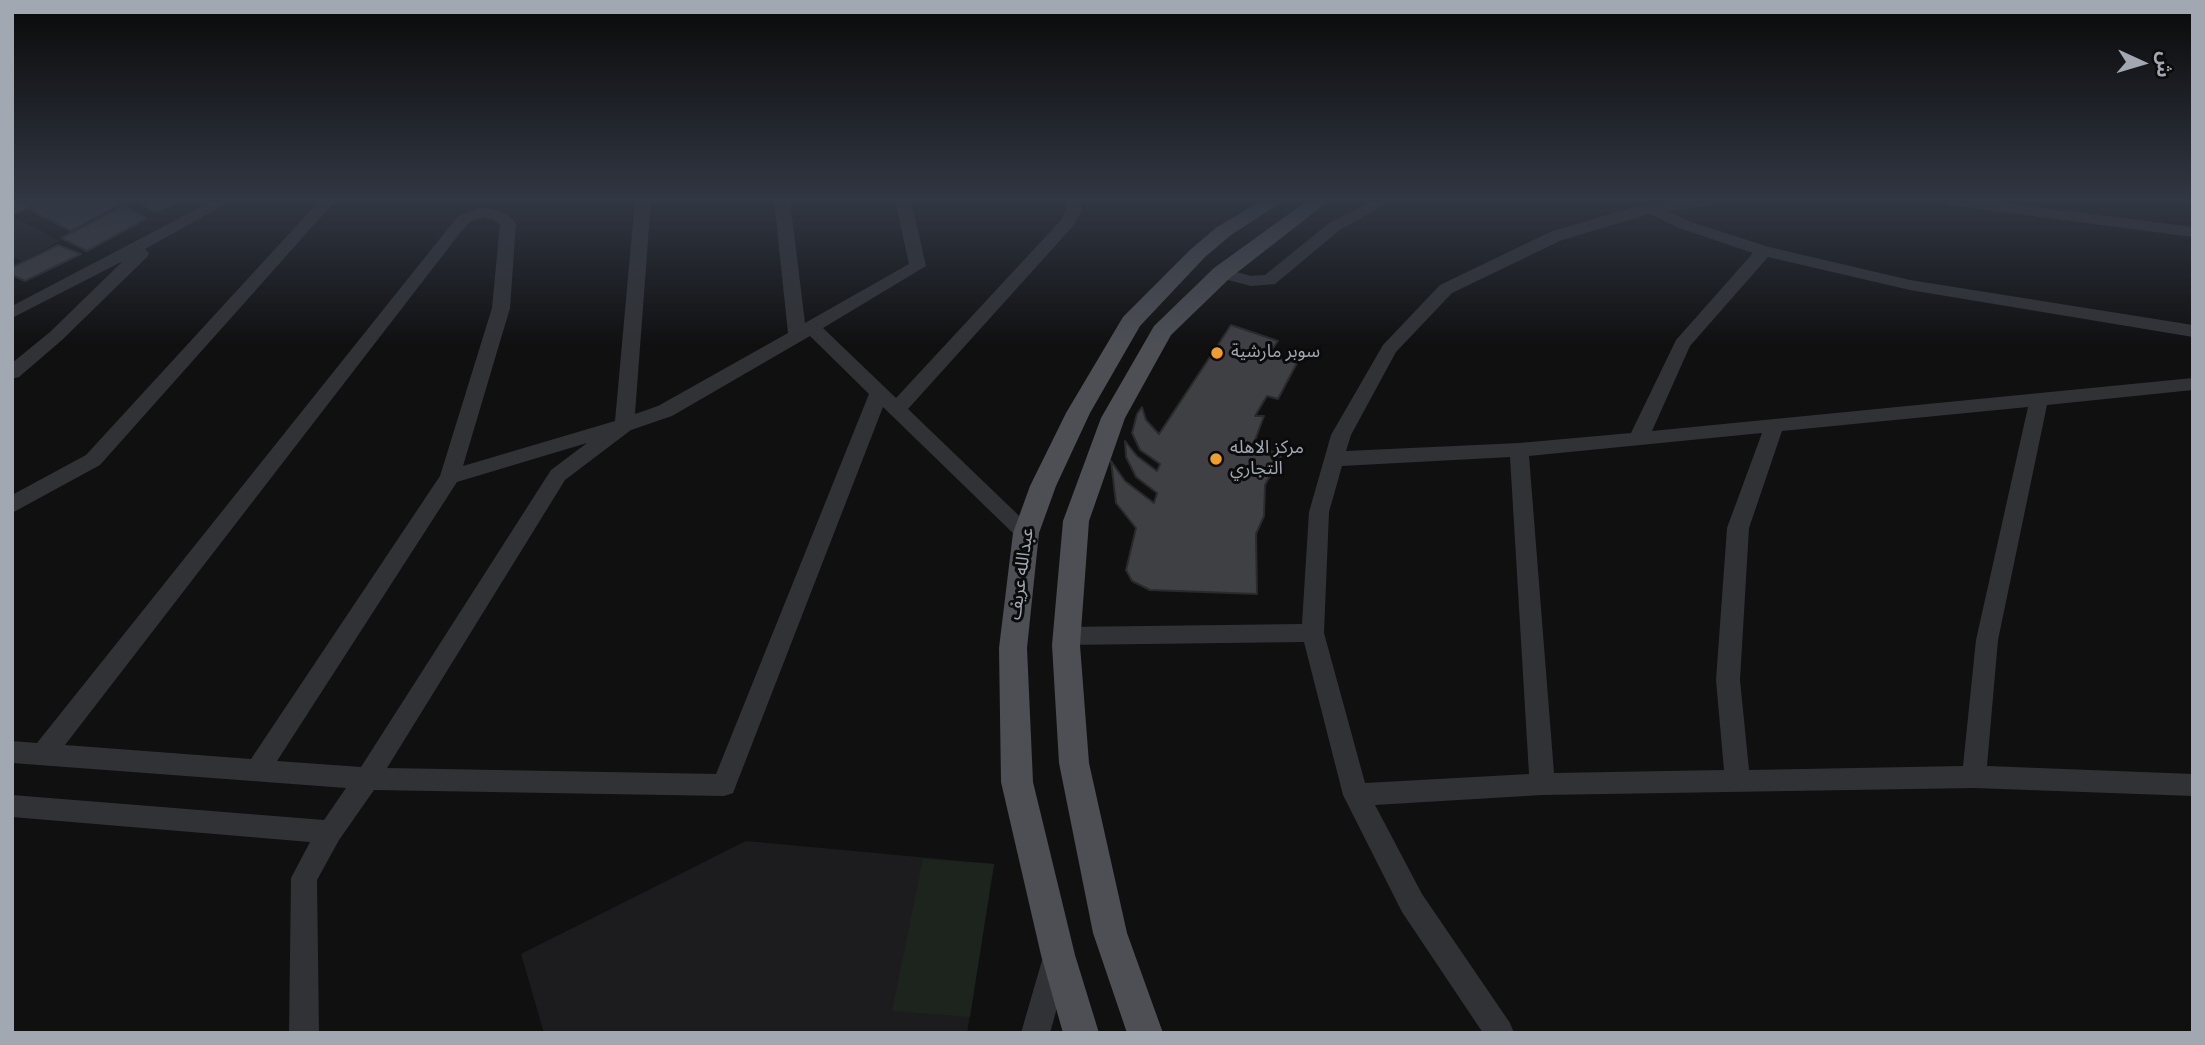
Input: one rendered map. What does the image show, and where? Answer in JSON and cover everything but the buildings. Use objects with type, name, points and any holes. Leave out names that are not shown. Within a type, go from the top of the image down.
[{"type":"main road","name":"عبدالله عريف","points":[[1082,1033],[1058,955],[1017,782],[1013,648],[1026,533],[1043,486],[1078,413],[1131,322],[1203,249]]},
{"type":"main road","points":[[1145,1033],[1110,933],[1074,762],[1066,636],[1076,521],[1113,418],[1163,331],[1222,273],[1254,249]]},
{"type":"street","points":[[12,313],[133,249]]},
{"type":"street","points":[[12,373],[56,336],[145,249]]},
{"type":"street","points":[[12,505],[93,460],[284,249]]},
{"type":"street","points":[[44,753],[439,249]]},
{"type":"street","points":[[258,770],[450,477],[501,308],[506,249]]},
{"type":"street","points":[[304,1033],[304,878],[330,832],[367,779],[558,475],[624,425],[639,249]]},
{"type":"street","points":[[790,249],[804,331],[879,393],[1026,533]]},
{"type":"street","points":[[450,477],[665,411],[918,266],[914,249]]},
{"type":"street","points":[[897,410],[1044,249]]},
{"type":"street","points":[[1222,273],[1251,281],[1269,280],[1307,249]]},
{"type":"street","points":[[1500,1033],[1412,903],[1356,796],[1312,633],[1319,512],[1341,435],[1389,349],[1446,289],[1530,249]]},
{"type":"street","points":[[1757,249],[1910,285],[2193,331]]},
{"type":"street","points":[[1638,439],[1682,344],[1764,251]]},
{"type":"street","points":[[1334,459],[1519,450],[2193,384]]},
{"type":"street","points":[[12,752],[367,779],[724,785],[879,393]]},
{"type":"street","points":[[1974,777],[1987,640],[2039,399]]},
{"type":"street","points":[[1738,781],[1728,681],[1738,528],[1774,426]]},
{"type":"street","points":[[1519,450],[1542,783]]},
{"type":"street","points":[[1066,636],[1312,633]]},
{"type":"street","points":[[1356,796],[1542,783],[1974,777],[2193,785]]},
{"type":"street","points":[[13,808],[330,832]]},
{"type":"street","points":[[1035,1033],[1058,955]]},
{"type":"shaded area","points":[[12,249],[45,249],[22,261],[12,256]]},
{"type":"shaded area","points":[[746,841],[994,864],[967,1033],[544,1033],[521,954]]},
{"type":"shaded area","points":[[923,859],[994,864],[970,1017],[892,1011]]},
{"type":"place","name":"سوبر مارشية","points":[[1217,353]]},
{"type":"place","name":"مركز الاهله التجاري","points":[[1216,459]]}]
